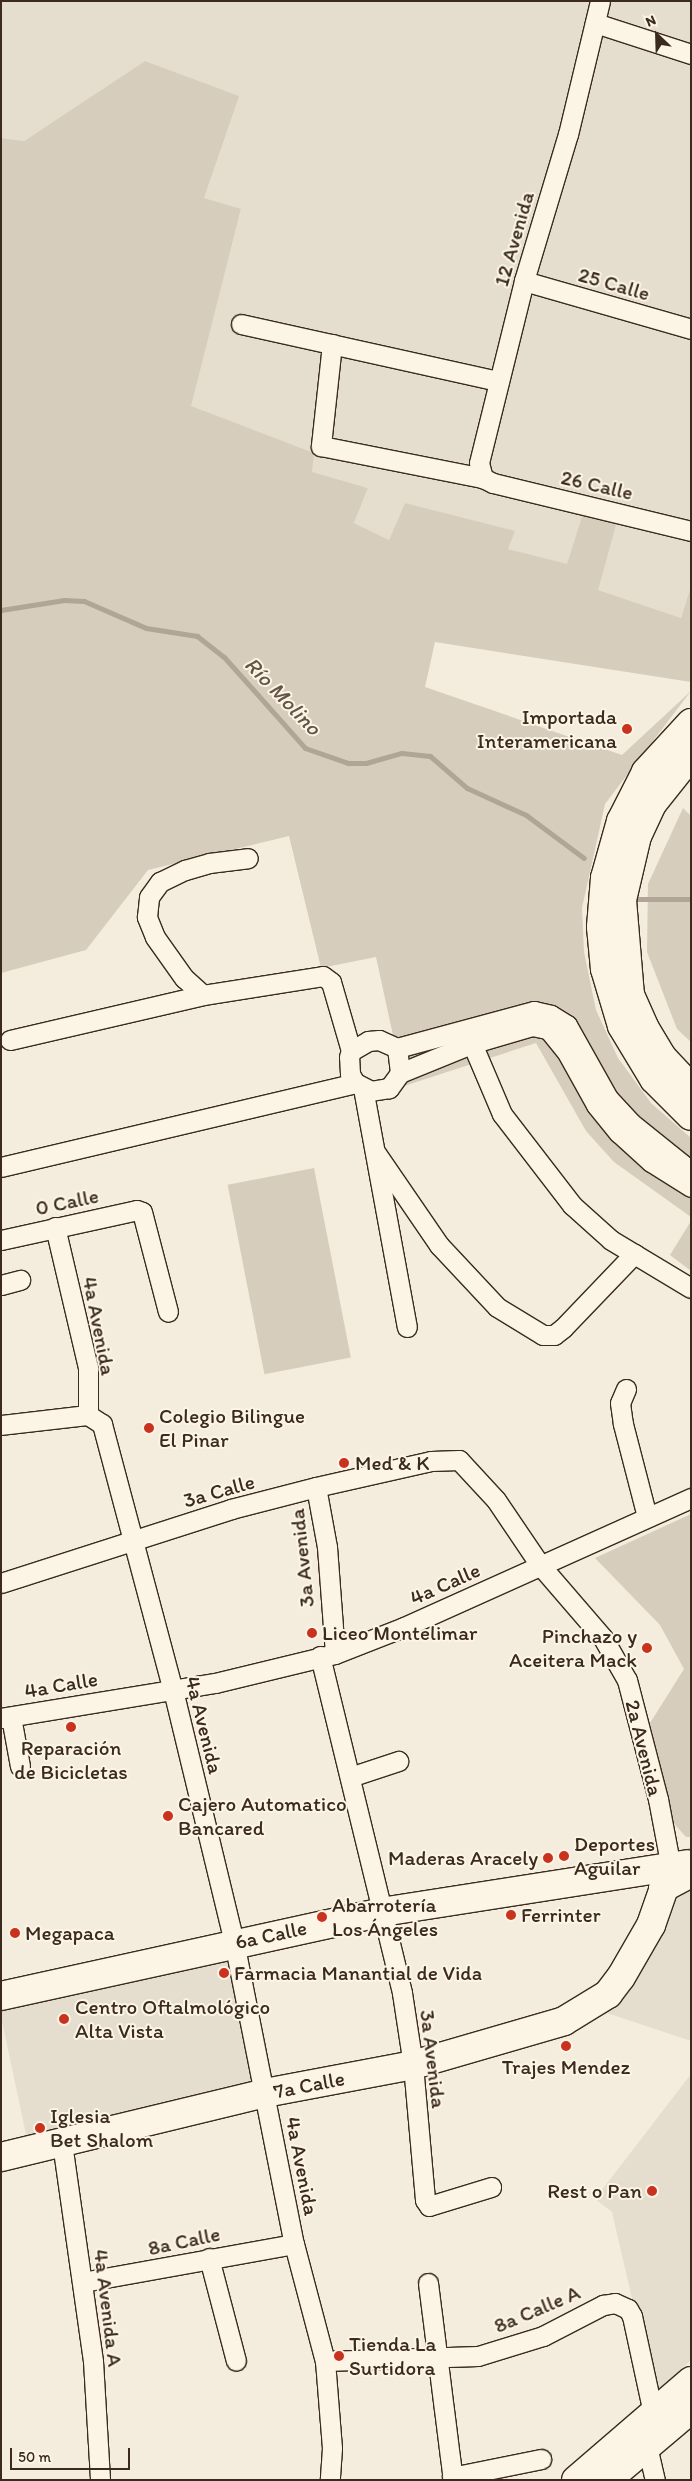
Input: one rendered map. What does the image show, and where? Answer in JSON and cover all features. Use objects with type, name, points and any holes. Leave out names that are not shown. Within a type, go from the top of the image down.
[{"type":"main road","points":[[691,723],[646,772],[621,821],[605,878],[601,927],[605,969],[622,1026],[654,1079],[691,1116]]},
{"type":"main road","points":[[691,755],[652,804],[637,836],[622,900],[630,995],[644,1027],[662,1057],[691,1088]]},
{"type":"main road","name":"6a Calle","points":[[1,1996],[234,1942],[382,1912],[681,1872]]},
{"type":"main road","name":"2a Avenida","points":[[608,1994],[681,1872]]},
{"type":"main road","name":"7a Calle","points":[[1,2157],[265,2093],[413,2065],[564,2021],[608,1994]]},
{"type":"main road","points":[[576,2480],[691,2381]]},
{"type":"main road","points":[[608,2480],[691,2408]]},
{"type":"street","name":"12 Avenida","points":[[488,481],[479,463],[524,282],[568,134],[600,1]]},
{"type":"street","points":[[595,23],[691,54]]},
{"type":"street","name":"25 Calle","points":[[524,282],[691,329]]},
{"type":"street","points":[[241,324],[499,381]]},
{"type":"street","name":"26 Calle","points":[[332,344],[321,446],[488,481],[691,531]]},
{"type":"street","points":[[203,995],[184,978],[155,937],[147,917],[149,897],[160,882],[185,870],[208,863],[248,858]]},
{"type":"street","points":[[10,1040],[203,995],[323,976],[330,982],[351,1051],[350,1074],[359,1086],[376,1153],[407,1327]]},
{"type":"street","points":[[1,1167],[359,1086],[371,1091],[389,1088],[400,1073],[468,1036],[534,1011],[560,1020],[567,1026],[608,1098],[631,1123],[691,1171]]},
{"type":"street","points":[[351,1051],[359,1044],[379,1040],[397,1048],[532,1026],[548,1029],[566,1051],[596,1105],[619,1133],[651,1162],[691,1187]]},
{"type":"street","points":[[468,1036],[502,1114],[541,1167],[586,1218],[634,1254],[691,1288]]},
{"type":"street","points":[[397,1048],[400,1073]]},
{"type":"street","points":[[376,1153],[439,1245],[497,1307],[543,1335],[554,1335],[563,1328],[634,1254]]},
{"type":"street","name":"0 Calle","points":[[1,1240],[137,1210],[142,1212],[168,1312]]},
{"type":"street","name":"4a Avenida","points":[[55,1227],[88,1368],[88,1415],[102,1424],[131,1540],[173,1690],[234,1942],[294,2244],[325,2361],[332,2448],[330,2480]]},
{"type":"street","points":[[1,1285],[20,1280]]},
{"type":"street","points":[[626,1389],[620,1403],[623,1424],[647,1517]]},
{"type":"street","points":[[1,1425],[88,1415]]},
{"type":"street","name":"3a Calle","points":[[1,1584],[131,1540],[316,1486],[431,1461],[453,1460]]},
{"type":"street","name":"2a Avenida","points":[[453,1460],[463,1462],[496,1500],[540,1565],[603,1638],[627,1680],[658,1798],[681,1872]]},
{"type":"street","name":"3a Avenida","points":[[316,1486],[327,1547],[327,1655],[350,1777],[402,1993],[413,2065],[424,2195],[429,2206],[491,2187]]},
{"type":"street","name":"4a Calle","points":[[6,1717],[173,1690],[327,1655],[404,1627],[691,1498]]},
{"type":"street","points":[[6,1717],[20,1766]]},
{"type":"street","points":[[350,1777],[398,1761]]},
{"type":"street","name":"4a Avenida A","points":[[62,2143],[93,2360],[100,2480]]},
{"type":"street","name":"8a Calle","points":[[83,2282],[294,2244]]},
{"type":"street","points":[[210,2258],[236,2361]]},
{"type":"street","points":[[428,2283],[453,2478],[540,2459]]},
{"type":"street","name":"8a Calle A","points":[[325,2361],[439,2359],[478,2356],[508,2349],[543,2336],[603,2305],[619,2304],[628,2309],[632,2316],[653,2413]]},
{"type":"street","points":[[647,2446],[655,2480]]},
{"type":"shaded area","points":[[1,1],[691,1],[691,586],[681,618],[597,590],[618,518],[583,513],[567,565],[508,549],[514,532],[405,503],[389,540],[354,523],[368,488],[311,472],[314,453],[190,406],[241,210],[204,198],[238,96],[145,61],[24,141],[1,138]]},
{"type":"shaded area","points":[[145,61],[239,96],[204,198],[241,209],[191,406],[314,453],[312,472],[368,488],[354,523],[389,540],[405,503],[515,531],[508,549],[567,564],[583,513],[618,518],[598,590],[681,618],[691,586],[691,682],[435,642],[425,687],[622,755],[691,691],[605,804],[582,908],[584,952],[596,1010],[618,1058],[651,1103],[691,1138],[691,1217],[614,1162],[586,1131],[536,1043],[404,1086],[376,957],[321,968],[289,836],[148,870],[86,950],[1,973],[1,138],[24,141]]},
{"type":"shaded area","points":[[683,808],[691,816],[691,1042],[677,1029],[647,952],[648,884]]},
{"type":"shaded area","points":[[314,1168],[351,1357],[264,1374],[228,1185]]},
{"type":"shaded area","points":[[691,1221],[691,1271],[670,1255]]},
{"type":"shaded area","points":[[691,1514],[691,1837],[686,1837],[670,1819],[650,1723],[684,1669],[660,1625],[595,1558]]},
{"type":"shaded area","points":[[677,1879],[691,1879],[691,2041],[607,2013],[652,1953]]},
{"type":"shaded area","points":[[247,1957],[274,2085],[27,2138],[1,2009]]},
{"type":"shaded area","points":[[691,2074],[691,2360],[654,2394],[612,2212],[595,2199]]},
{"type":"waterway","name":"Río Molino","points":[[1,610],[64,600],[84,601],[146,628],[197,636],[224,657],[305,748],[348,763],[366,763],[402,753],[430,756],[467,788],[526,815],[584,858]]},
{"type":"waterway","name":"Río Molino","points":[[636,899],[691,899]]},
{"type":"place","name":"Importada Interamericana","points":[[627,729]]},
{"type":"place","name":"Colegio Bilingue El Pinar","points":[[149,1428]]},
{"type":"place","name":"Med & K","points":[[344,1463]]},
{"type":"place","name":"Liceo Montelimar","points":[[312,1633]]},
{"type":"place","name":"Pinchazo y Aceitera Mack","points":[[647,1648]]},
{"type":"place","name":"Reparación de Bicicletas","points":[[71,1727]]},
{"type":"place","name":"Cajero Automatico Bancared","points":[[168,1816]]},
{"type":"place","name":"Deportes Aguilar","points":[[564,1856]]},
{"type":"place","name":"Maderas Aracely","points":[[548,1858]]},
{"type":"place","name":"Ferrinter","points":[[511,1915]]},
{"type":"place","name":"Abarrotería Los Ángeles","points":[[322,1917]]},
{"type":"place","name":"Megapaca","points":[[15,1933]]},
{"type":"place","name":"Farmacia Manantial de Vida","points":[[224,1973]]},
{"type":"place","name":"Centro Oftalmológico Alta Vista","points":[[64,2019]]},
{"type":"place","name":"Trajes Mendez","points":[[566,2046]]},
{"type":"place","name":"Iglesia Bet Shalom","points":[[40,2128]]},
{"type":"place","name":"Rest o Pan","points":[[652,2191]]},
{"type":"place","name":"Tienda La Surtidora","points":[[339,2356]]}]
